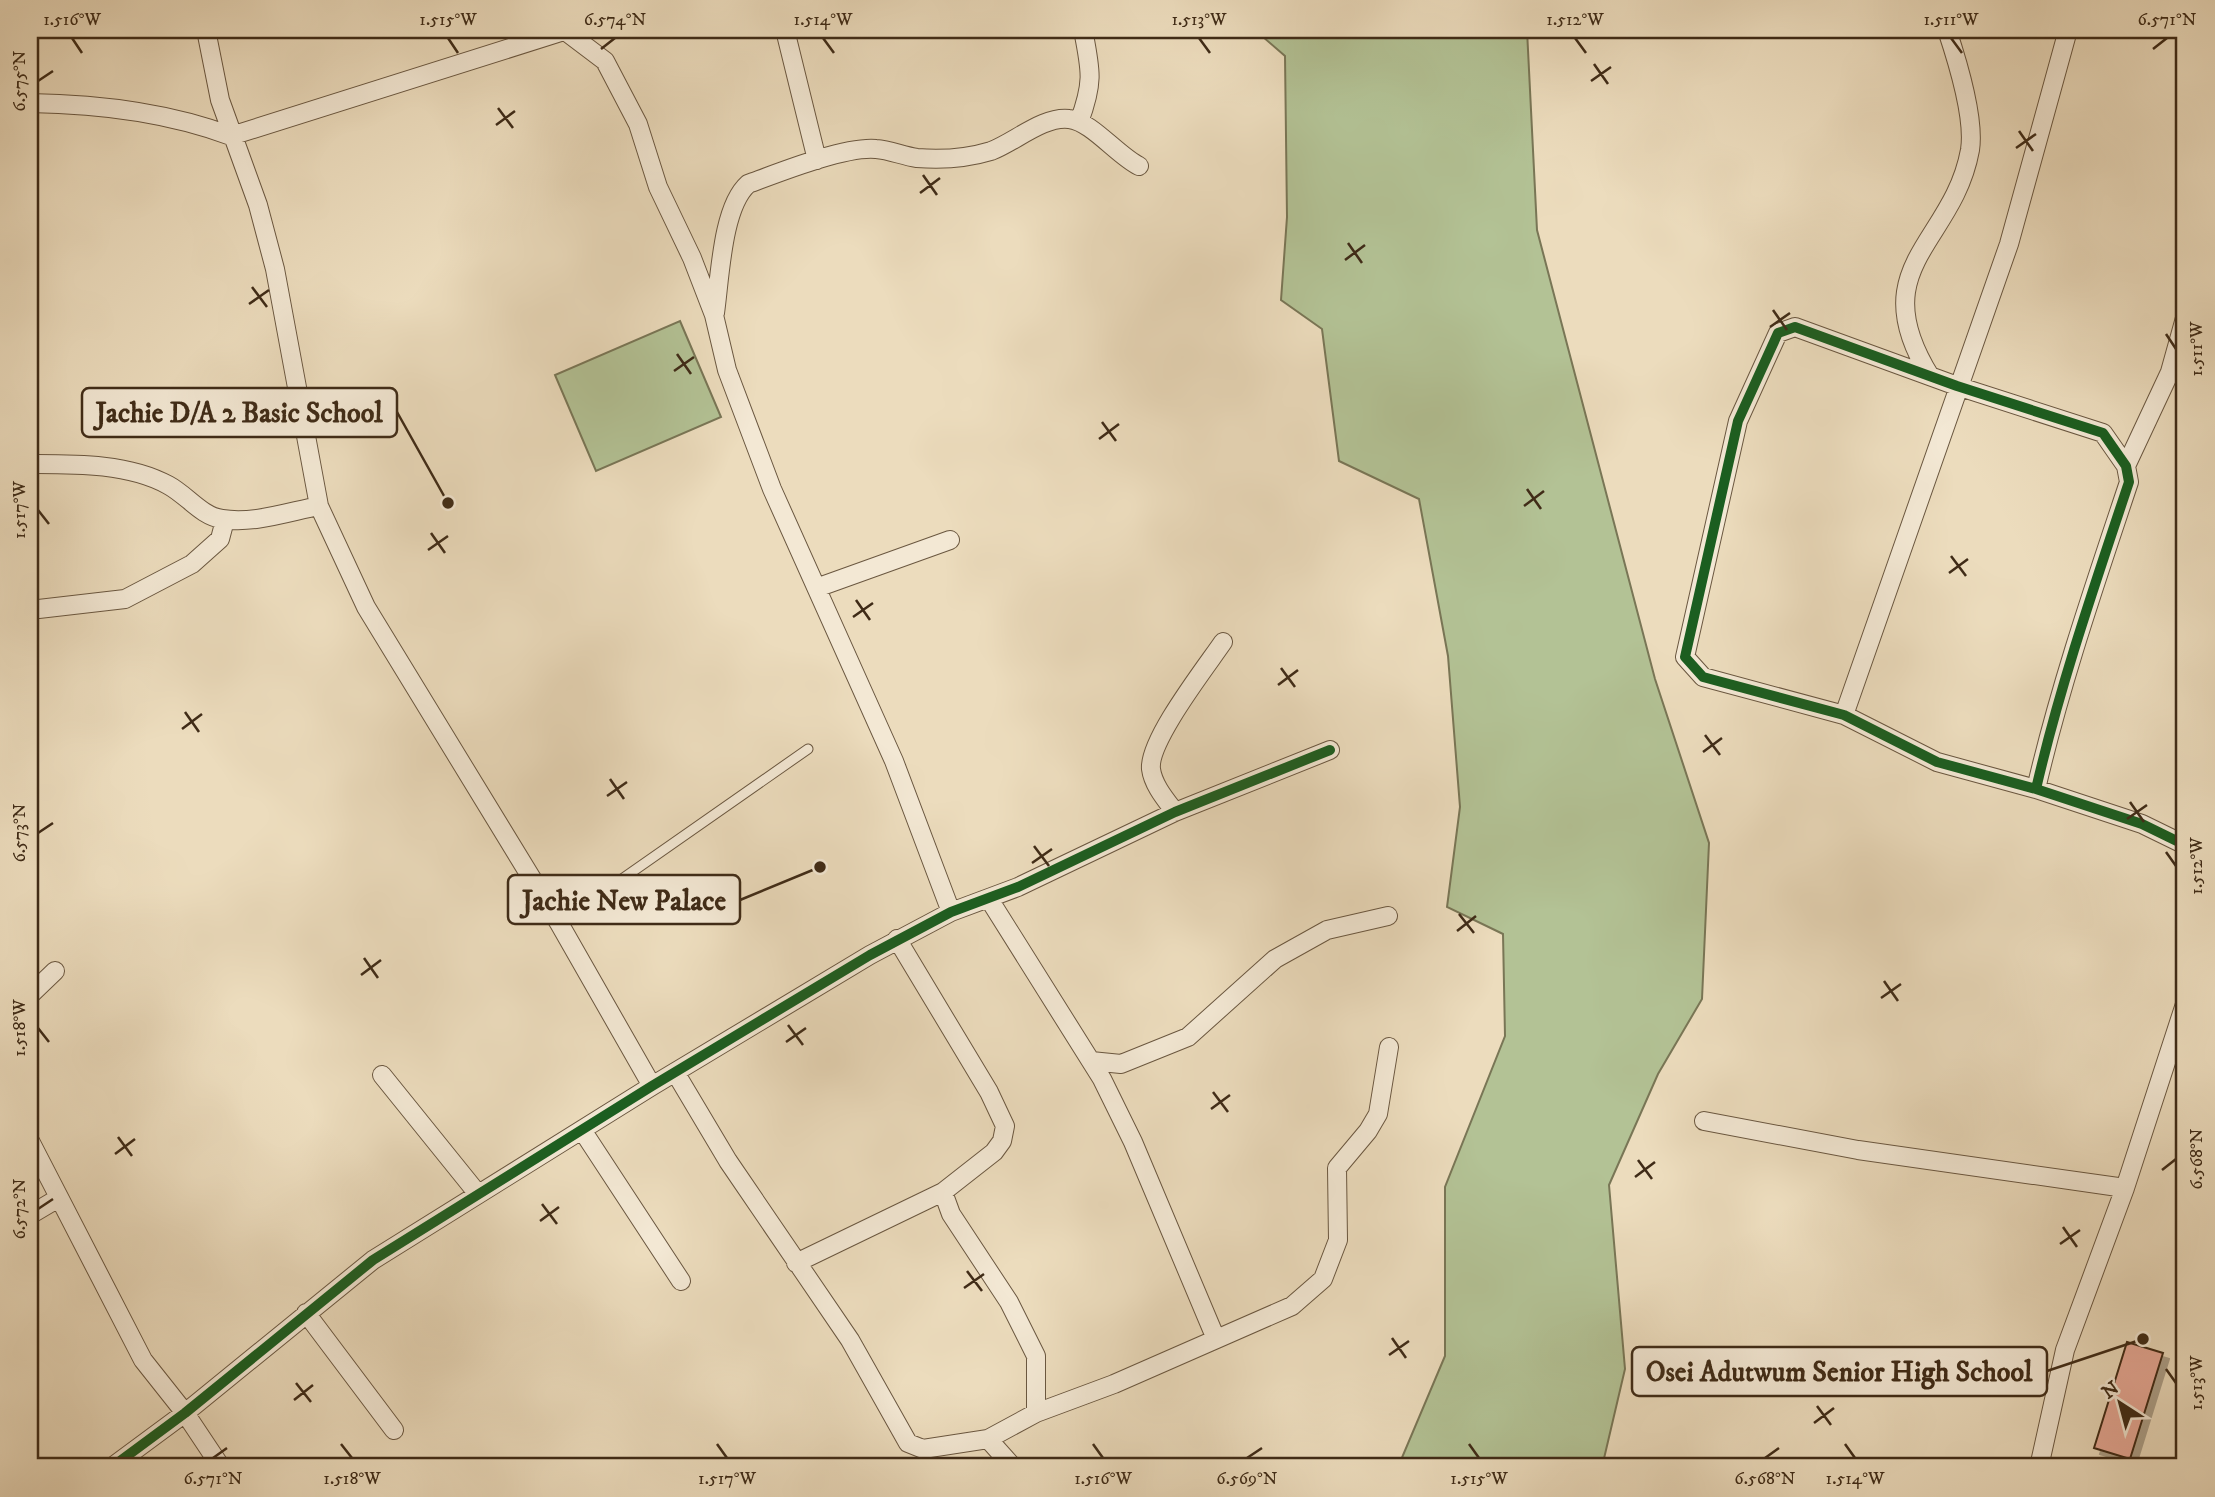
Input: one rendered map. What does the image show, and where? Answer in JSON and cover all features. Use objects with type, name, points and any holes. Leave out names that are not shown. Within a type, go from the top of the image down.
[{"type":"street","points":[[206,30],[219,100],[258,205],[275,269],[319,506],[366,607],[559,923],[652,1086]]},
{"type":"street","points":[[30,103],[83,104],[124,110],[194,122],[231,136],[564,30],[591,48],[613,73],[638,124],[658,187],[692,258],[714,315],[727,370],[772,489],[819,587],[894,761],[951,912]]},
{"type":"street","points":[[785,30],[817,160]]},
{"type":"street","points":[[1079,122],[1090,93],[1092,73],[1083,30]]},
{"type":"street","points":[[1930,376],[1911,345],[1906,312],[1908,276],[1922,247],[1949,207],[1970,149],[1964,79],[1947,30]]},
{"type":"street","points":[[1844,715],[1957,386],[2009,244],[2067,30]]},
{"type":"street","points":[[714,315],[734,204],[740,190],[748,184],[817,160],[874,148],[918,158],[960,158],[992,150],[1040,126],[1068,118],[1079,122],[1126,160],[1139,166]]},
{"type":"street","points":[[2126,466],[2170,372],[2185,318]]},
{"type":"street","points":[[2036,789],[2047,740],[2129,482],[2126,466],[2103,433],[1957,386],[1795,327],[1786,328],[1778,333],[1738,421],[1685,657],[1703,677],[1844,715],[1937,762],[2036,789],[2142,824],[2185,845]]},
{"type":"street","points":[[30,464],[110,468],[149,476],[170,486],[211,517],[225,520],[244,521],[319,506]]},
{"type":"street","points":[[30,610],[125,599],[192,564],[220,539],[225,520]]},
{"type":"street","points":[[819,587],[950,540]]},
{"type":"street","points":[[1175,812],[1160,791],[1151,769],[1155,752],[1169,722],[1223,642]]},
{"type":"street","points":[[113,1467],[185,1413],[373,1260],[652,1086],[897,939],[951,912],[989,899],[1175,812],[1330,750]]},
{"type":"street","points":[[989,899],[1091,1061],[1133,1142],[1216,1339]]},
{"type":"street","points":[[1091,1061],[1121,1064],[1188,1037],[1275,959],[1327,930],[1388,916]]},
{"type":"street","points":[[796,1264],[943,1192],[993,1152],[1002,1140],[1005,1126],[989,1092],[897,939]]},
{"type":"street","points":[[30,995],[55,971]]},
{"type":"street","points":[[2039,1467],[2065,1350],[2125,1188],[2185,1004]]},
{"type":"street","points":[[676,1072],[728,1161],[850,1340],[908,1443],[923,1449],[988,1439],[1036,1413],[1114,1384],[1292,1306],[1323,1279],[1338,1240],[1337,1168],[1368,1131],[1378,1114],[1390,1047]]},
{"type":"street","points":[[382,1075],[478,1194]]},
{"type":"street","points":[[1704,1121],[1858,1150],[2125,1188]]},
{"type":"street","points":[[582,1130],[612,1171],[681,1281]]},
{"type":"street","points":[[30,1142],[57,1199],[143,1360],[185,1413],[222,1467]]},
{"type":"street","points":[[943,1192],[951,1214],[1009,1302],[1036,1356],[1036,1413]]},
{"type":"street","points":[[30,1215],[57,1199]]},
{"type":"street","points":[[306,1313],[394,1430]]},
{"type":"street","points":[[988,1439],[1013,1467]]},
{"type":"lane","points":[[559,923],[808,749]]},
{"type":"green space","points":[[1255,30],[1527,30],[1537,230],[1655,679],[1709,843],[1702,999],[1658,1074],[1609,1185],[1625,1369],[1602,1467],[1398,1467],[1445,1356],[1445,1187],[1505,1036],[1503,934],[1447,907],[1460,807],[1448,656],[1419,499],[1339,461],[1322,329],[1281,300],[1287,217],[1285,56]]},
{"type":"green space","points":[[680,321],[721,417],[596,471],[555,375]]},
{"type":"building","points":[[2127,1342],[2163,1353],[2130,1459],[2094,1448]]},
{"type":"cycle path","points":[[2036,789],[2067,673],[2129,482],[2126,466],[2103,433],[1957,386],[1795,327],[1778,333],[1738,421],[1685,657],[1703,677],[1844,715],[1937,762],[2036,789],[2142,824],[2185,845]]},
{"type":"cycle path","points":[[112,1467],[185,1413],[373,1260],[652,1086],[870,955],[951,912],[1018,887],[1175,812],[1330,750]]},
{"type":"place","name":"Jachie D/A 2 Basic School","points":[[448,503]]},
{"type":"place","name":"Jachie New Palace","points":[[820,867]]},
{"type":"place","name":"Osei Adutwum Senior High School","points":[[2143,1339]]}]
